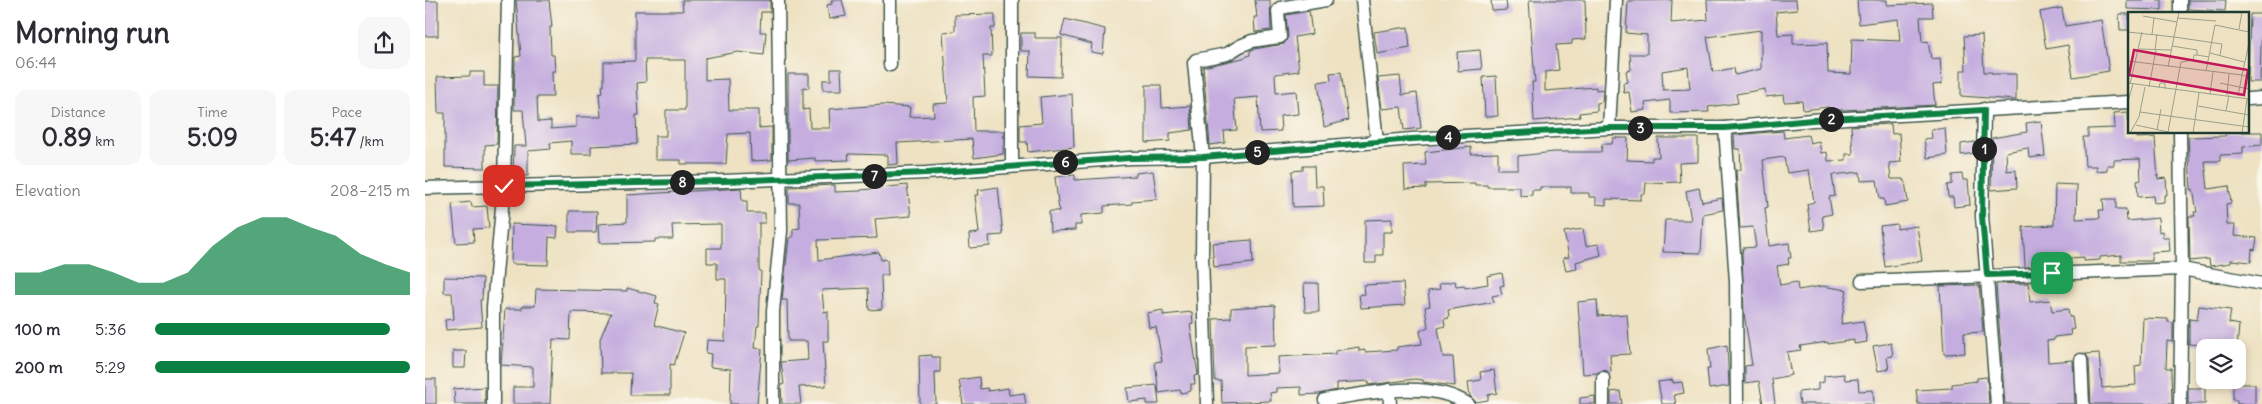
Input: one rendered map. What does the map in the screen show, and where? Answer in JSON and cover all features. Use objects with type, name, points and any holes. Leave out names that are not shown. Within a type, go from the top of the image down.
[{"type":"street","points":[[493,404],[493,306],[504,186],[508,0]]},
{"type":"street","points":[[773,404],[773,311],[781,230],[778,0]]},
{"type":"street","points":[[889,0],[890,65]]},
{"type":"street","points":[[1012,0],[1012,165]]},
{"type":"street","points":[[1207,404],[1202,266],[1203,157],[1195,61],[1227,54],[1252,41],[1280,37],[1278,11],[1281,8],[1326,0]]},
{"type":"street","points":[[1362,0],[1377,142]]},
{"type":"street","points":[[1609,128],[1616,0]]},
{"type":"street","points":[[2249,99],[2262,98]]},
{"type":"street","points":[[425,188],[780,179],[926,173],[1012,165],[1130,158],[1203,157],[1377,142],[1609,128],[1725,128],[1812,120],[2128,102]]},
{"type":"street","points":[[1984,110],[1982,216],[1997,404]]},
{"type":"street","points":[[1725,128],[1736,281],[1737,404]]},
{"type":"street","points":[[2179,134],[2182,269],[2180,404]]},
{"type":"street","points":[[1862,280],[2182,269],[2262,284]]},
{"type":"street","points":[[2081,360],[2083,404]]},
{"type":"street","points":[[1603,378],[1603,404]]},
{"type":"street","points":[[1325,400],[1389,390],[1444,393],[1468,404]]},
{"type":"street","points":[[1389,390],[1389,404]]},
{"type":"building","points":[[516,0],[549,0],[552,27],[550,27],[551,55],[554,55],[555,71],[552,71],[553,97],[537,97],[538,122],[551,121],[551,129],[576,127],[576,117],[601,117],[599,94],[603,93],[604,62],[635,61],[635,11],[683,11],[682,0],[770,0],[770,12],[761,12],[760,32],[766,32],[764,55],[738,52],[705,58],[705,80],[728,79],[729,110],[759,110],[759,128],[772,127],[772,160],[751,161],[750,133],[728,134],[726,164],[681,164],[681,160],[655,160],[655,136],[666,136],[666,110],[685,110],[685,60],[645,60],[646,82],[637,83],[639,115],[636,115],[637,144],[591,146],[591,154],[571,154],[571,141],[550,143],[551,149],[528,151],[528,176],[513,175],[514,146],[526,146],[523,110],[514,110],[515,57],[521,56]]},
{"type":"building","points":[[831,0],[842,0],[846,16],[829,19],[827,5],[832,4]]},
{"type":"building","points":[[1255,0],[1270,0],[1271,30],[1255,32],[1254,17],[1257,17]]},
{"type":"building","points":[[1491,0],[1506,0],[1507,10],[1492,11]]},
{"type":"building","points":[[1529,0],[1585,0],[1586,39],[1572,40],[1572,44],[1556,45],[1559,70],[1545,72],[1545,91],[1596,87],[1596,90],[1603,89],[1602,102],[1597,103],[1597,111],[1579,113],[1580,117],[1534,121],[1532,82],[1535,82]]},
{"type":"building","points":[[1672,0],[1671,23],[1708,20],[1707,0],[1796,0],[1797,10],[1776,12],[1778,35],[1793,34],[1793,44],[1827,43],[1828,73],[1851,74],[1852,39],[1900,41],[1898,19],[1859,24],[1857,0],[1887,0],[1887,5],[1932,3],[1933,17],[1920,17],[1922,42],[1928,41],[1931,59],[1940,58],[1942,84],[1933,85],[1935,105],[1845,110],[1828,110],[1828,107],[1803,110],[1802,101],[1784,102],[1783,95],[1766,97],[1765,89],[1736,94],[1738,103],[1708,107],[1709,112],[1670,113],[1670,100],[1645,103],[1646,110],[1632,112],[1629,92],[1624,93],[1623,83],[1628,82],[1626,71],[1631,70],[1630,54],[1647,54],[1647,35],[1626,33],[1628,1]],"holes":[[[1761,30],[1761,69],[1735,75],[1734,68],[1713,72],[1707,37]],[[1688,67],[1690,89],[1663,90],[1662,71]]]},
{"type":"building","points":[[2127,0],[2162,0],[2162,10],[2127,9]]},
{"type":"building","points":[[2188,0],[2226,0],[2225,11],[2188,9]]},
{"type":"building","points":[[425,1],[438,1],[438,36],[425,36]]},
{"type":"building","points":[[2062,8],[2065,26],[2101,20],[2109,71],[2073,77],[2068,45],[2046,49],[2040,12]]},
{"type":"building","points":[[1309,11],[1312,34],[1295,37],[1299,71],[1275,74],[1276,93],[1296,91],[1298,114],[1280,116],[1281,131],[1260,132],[1258,97],[1234,99],[1237,130],[1224,131],[1225,143],[1210,145],[1203,67],[1243,58],[1250,55],[1250,51],[1254,49],[1284,44],[1288,37],[1286,15]]},
{"type":"building","points":[[995,14],[995,28],[991,28],[992,56],[983,56],[985,96],[973,97],[974,131],[1004,131],[1003,154],[974,158],[972,139],[897,143],[898,164],[888,165],[888,155],[848,154],[849,160],[815,161],[815,158],[788,160],[788,74],[809,74],[809,88],[803,87],[803,110],[809,109],[810,128],[830,128],[829,109],[883,105],[910,107],[909,117],[934,116],[933,104],[948,103],[943,32],[955,31],[955,15]]},
{"type":"building","points":[[2119,14],[2128,14],[2128,30],[2120,30]]},
{"type":"building","points":[[2250,14],[2262,14],[2260,82],[2249,82]]},
{"type":"building","points":[[1065,19],[1105,29],[1103,54],[1091,52],[1092,44],[1061,35]]},
{"type":"building","points":[[1408,27],[1410,48],[1377,54],[1374,32]]},
{"type":"building","points":[[1021,33],[1035,33],[1035,38],[1062,38],[1061,77],[1029,76],[1030,51],[1021,51]]},
{"type":"building","points":[[1982,35],[1984,72],[2016,74],[2016,100],[1961,96],[1961,70],[1966,70],[1964,36]]},
{"type":"building","points":[[1480,50],[1482,69],[1458,71],[1457,52]]},
{"type":"building","points":[[831,69],[841,69],[842,90],[823,90],[823,80],[831,80]]},
{"type":"building","points":[[470,72],[484,72],[484,86],[498,86],[497,144],[485,145],[485,168],[445,167],[445,113],[438,113],[437,77],[470,76]]},
{"type":"building","points":[[1341,72],[1348,120],[1324,127],[1318,82],[1331,80],[1330,73]]},
{"type":"building","points":[[1400,76],[1402,95],[1417,93],[1421,128],[1404,130],[1401,107],[1382,109],[1378,78]]},
{"type":"building","points":[[1496,76],[1498,116],[1485,117],[1483,77]]},
{"type":"building","points":[[1146,85],[1161,85],[1162,108],[1190,106],[1192,130],[1170,133],[1170,141],[1146,143]]},
{"type":"building","points":[[1072,94],[1074,147],[1028,152],[1027,142],[1020,142],[1020,125],[1042,123],[1040,97]]},
{"type":"building","points":[[2128,112],[2129,135],[2137,135],[2137,138],[2155,137],[2158,179],[2166,178],[2167,195],[2164,195],[2164,202],[2154,203],[2153,196],[2138,197],[2137,181],[2141,180],[2140,159],[2114,160],[2114,165],[2107,165],[2107,170],[2096,171],[2096,166],[2085,166],[2083,137],[2088,137],[2088,129],[2115,128],[2114,113]]},
{"type":"building","points":[[2041,121],[2045,156],[2029,158],[2028,148],[2006,152],[2007,171],[2016,170],[2017,188],[1991,190],[1992,138],[2027,132],[2026,123]]},
{"type":"building","points":[[1891,124],[1892,134],[1899,133],[1901,162],[1889,163],[1891,179],[1903,179],[1905,181],[1908,202],[1885,206],[1884,199],[1880,199],[1877,180],[1861,181],[1860,172],[1832,175],[1835,196],[1829,197],[1832,214],[1822,216],[1824,229],[1811,231],[1807,204],[1814,202],[1809,170],[1787,173],[1784,157],[1763,160],[1768,207],[1765,208],[1769,246],[1789,243],[1791,258],[1788,258],[1789,264],[1777,266],[1780,285],[1797,282],[1798,290],[1822,286],[1847,290],[1841,324],[1863,321],[1867,342],[1854,344],[1854,340],[1828,344],[1828,342],[1800,346],[1801,350],[1787,352],[1791,375],[1772,379],[1775,404],[1763,404],[1759,381],[1745,383],[1745,366],[1752,365],[1744,313],[1742,254],[1743,248],[1756,247],[1753,227],[1740,228],[1736,170],[1741,170],[1740,149],[1735,149],[1734,135],[1783,131],[1784,138],[1808,135],[1810,143],[1819,141],[1821,153],[1827,152],[1828,161],[1846,160],[1846,154],[1853,154],[1851,126]]},
{"type":"building","points":[[1945,128],[1947,155],[1927,158],[1924,139],[1932,138],[1931,130]]},
{"type":"building","points":[[2262,132],[2262,145],[2243,147],[2243,154],[2220,155],[2220,161],[2205,161],[2208,189],[2229,186],[2231,203],[2226,204],[2227,225],[2235,225],[2234,236],[2257,238],[2255,250],[2252,249],[2251,262],[2231,260],[2231,263],[2210,266],[2209,259],[2190,261],[2189,216],[2195,216],[2194,212],[2197,212],[2193,189],[2191,190],[2188,137],[2225,136],[2226,134]]},
{"type":"building","points":[[1613,138],[1628,138],[1627,160],[1652,161],[1652,157],[1659,157],[1658,138],[1698,138],[1698,162],[1679,163],[1680,182],[1646,183],[1645,194],[1641,194],[1641,200],[1606,199],[1606,205],[1596,204],[1596,197],[1589,197],[1589,193],[1571,193],[1571,187],[1540,187],[1540,190],[1532,190],[1532,195],[1520,196],[1520,187],[1487,187],[1487,185],[1475,185],[1475,183],[1426,184],[1426,188],[1405,189],[1404,166],[1426,165],[1425,152],[1471,147],[1471,154],[1498,153],[1498,169],[1518,169],[1518,156],[1554,152],[1601,152],[1602,144],[1612,144]]},
{"type":"building","points":[[1975,142],[1975,153],[1961,155],[1961,144]]},
{"type":"building","points":[[1303,166],[1314,166],[1315,186],[1323,186],[1324,206],[1293,207],[1292,171],[1303,170]]},
{"type":"building","points":[[1153,171],[1157,199],[1132,201],[1132,204],[1104,206],[1104,213],[1081,215],[1081,225],[1075,225],[1075,230],[1050,231],[1049,211],[1059,211],[1055,177],[1075,175],[1075,180],[1136,176],[1136,173]]},
{"type":"building","points":[[1962,174],[1963,180],[1968,180],[1970,205],[1954,207],[1953,197],[1948,197],[1947,185],[1952,184],[1952,175]]},
{"type":"building","points":[[2055,184],[2077,185],[2076,219],[2100,218],[2099,210],[2104,210],[2103,199],[2116,199],[2116,209],[2126,209],[2127,221],[2158,218],[2159,232],[2162,231],[2163,238],[2169,238],[2170,251],[2152,252],[2152,261],[2121,261],[2121,255],[2100,257],[2100,260],[2084,261],[2084,257],[2046,260],[2047,266],[2025,267],[2023,227],[2054,225]]},
{"type":"building","points":[[835,185],[835,192],[861,191],[907,185],[911,216],[875,219],[877,238],[818,240],[819,260],[879,252],[881,260],[887,259],[888,275],[881,275],[882,309],[869,310],[868,288],[822,290],[824,312],[828,311],[828,341],[823,341],[826,386],[799,387],[801,404],[782,404],[781,385],[784,384],[781,362],[808,360],[807,341],[788,341],[787,300],[782,300],[789,238],[793,237],[793,229],[800,228],[799,203],[789,203],[789,187]]},
{"type":"building","points":[[998,187],[1003,235],[989,236],[990,246],[970,248],[969,234],[979,233],[975,195],[979,195],[978,190]]},
{"type":"building","points":[[741,188],[742,201],[747,201],[747,213],[765,213],[765,223],[759,223],[759,270],[761,271],[759,326],[757,326],[755,348],[762,349],[757,404],[730,404],[731,369],[710,367],[711,354],[706,353],[707,340],[725,341],[726,279],[717,279],[717,263],[707,263],[707,248],[721,248],[721,224],[672,225],[673,239],[655,239],[655,242],[599,243],[598,224],[627,222],[627,195]]},
{"type":"building","points":[[1699,188],[1702,202],[1722,198],[1723,210],[1703,214],[1701,253],[1663,252],[1665,220],[1691,220],[1686,191]]},
{"type":"building","points":[[471,202],[472,207],[487,206],[489,228],[473,229],[474,242],[456,243],[452,204]]},
{"type":"building","points":[[569,211],[597,211],[596,232],[569,232]]},
{"type":"building","points":[[1392,219],[1392,232],[1383,232],[1383,255],[1376,255],[1376,263],[1365,263],[1365,220]]},
{"type":"building","points":[[512,224],[558,226],[557,238],[549,237],[548,265],[511,264]]},
{"type":"building","points":[[1897,224],[1897,229],[1917,226],[1922,261],[1885,267],[1880,226]]},
{"type":"building","points":[[1583,229],[1586,246],[1599,244],[1601,255],[1576,262],[1577,269],[1566,271],[1563,258],[1569,257],[1564,232]]},
{"type":"building","points":[[1252,240],[1253,263],[1214,267],[1212,243]]},
{"type":"building","points":[[1502,273],[1504,285],[1500,286],[1502,294],[1492,296],[1494,302],[1448,310],[1449,318],[1444,319],[1445,326],[1438,328],[1443,357],[1453,357],[1455,386],[1423,382],[1423,380],[1415,379],[1369,385],[1369,381],[1337,383],[1337,390],[1319,394],[1301,395],[1301,387],[1276,388],[1276,392],[1270,393],[1271,401],[1222,403],[1221,381],[1215,381],[1213,319],[1231,318],[1231,308],[1275,305],[1276,345],[1245,346],[1245,375],[1279,373],[1278,357],[1335,354],[1335,351],[1359,347],[1359,351],[1365,350],[1365,352],[1397,350],[1397,347],[1422,344],[1420,331],[1428,327],[1425,307],[1430,306],[1428,291],[1440,289],[1439,284],[1455,281],[1456,286],[1464,285],[1465,288],[1488,284],[1487,276]]},
{"type":"building","points":[[444,277],[483,278],[482,300],[480,300],[482,327],[446,330],[445,320],[454,319],[452,293],[444,293]]},
{"type":"building","points":[[1304,283],[1318,283],[1319,312],[1305,312]]},
{"type":"building","points":[[1403,283],[1405,305],[1361,308],[1359,295],[1365,294],[1364,285]]},
{"type":"building","points":[[2028,283],[2030,302],[2050,300],[2052,311],[2068,309],[2069,317],[2072,317],[2074,329],[2070,330],[2071,335],[2054,337],[2054,340],[2047,341],[2048,362],[2073,360],[2075,404],[2005,404],[1996,284]]},
{"type":"building","points":[[1979,285],[1983,332],[1964,333],[1965,353],[1944,354],[1940,286]]},
{"type":"building","points":[[627,288],[657,296],[655,303],[659,304],[654,325],[684,333],[674,365],[670,364],[670,395],[630,395],[631,373],[601,373],[600,339],[611,313],[571,312],[570,340],[553,339],[550,404],[513,404],[513,387],[533,387],[533,367],[501,365],[505,309],[522,309],[522,306],[535,306],[536,289],[627,291]]},
{"type":"building","points":[[1597,300],[1598,316],[1627,314],[1630,354],[1610,355],[1611,372],[1603,370],[1597,373],[1583,374],[1578,302]]},
{"type":"building","points":[[2199,306],[2231,310],[2229,323],[2239,325],[2238,339],[2196,339],[2196,345],[2189,344],[2189,319],[2197,320]]},
{"type":"building","points":[[1163,310],[1163,315],[1192,312],[1193,323],[1190,324],[1198,375],[1194,376],[1195,384],[1191,384],[1191,391],[1181,393],[1180,390],[1159,393],[1155,362],[1162,361],[1156,327],[1149,328],[1147,313]]},
{"type":"building","points":[[2143,318],[2168,319],[2168,322],[2173,323],[2173,342],[2167,341],[2166,368],[2171,368],[2172,404],[2091,404],[2089,360],[2086,354],[2099,353],[2102,388],[2136,385],[2135,366],[2141,365]]},
{"type":"building","points":[[1891,343],[1893,356],[1887,357],[1889,369],[1878,371],[1873,346]]},
{"type":"building","points":[[1727,345],[1729,386],[1709,389],[1708,349]]},
{"type":"building","points":[[453,351],[466,351],[465,368],[453,368]]},
{"type":"building","points":[[932,355],[932,357],[940,357],[940,372],[935,372],[936,404],[920,404],[919,356]]},
{"type":"building","points":[[1494,370],[1497,393],[1488,395],[1488,400],[1476,402],[1470,396],[1468,382],[1481,380],[1480,372]]},
{"type":"building","points":[[1844,374],[1845,380],[1858,379],[1859,391],[1873,390],[1874,404],[1800,404],[1798,392],[1818,390],[1818,383],[1824,382],[1824,376]]},
{"type":"building","points":[[979,377],[980,389],[987,388],[988,391],[1008,388],[1009,395],[1024,393],[1026,404],[963,404],[959,380]]},
{"type":"building","points":[[1987,377],[1989,404],[1918,404],[1916,390],[1952,388],[1952,384],[1977,381],[1977,378]]},
{"type":"building","points":[[425,379],[436,379],[436,404],[425,404]]},
{"type":"building","points":[[1673,380],[1673,383],[1682,382],[1684,393],[1674,395],[1676,404],[1662,404],[1658,382]]},
{"type":"building","points":[[2246,384],[2255,384],[2255,404],[2237,404],[2237,400],[2233,400],[2233,389],[2246,389]]},
{"type":"building","points":[[1157,385],[1159,404],[1147,404],[1147,400],[1129,402],[1127,388]]},
{"type":"building","points":[[485,387],[485,404],[455,404],[454,389]]},
{"type":"building","points":[[2188,388],[2205,389],[2205,404],[2188,404]]},
{"type":"building","points":[[1620,391],[1622,404],[1611,404],[1611,392]]},
{"type":"building","points":[[1595,396],[1595,404],[1580,404],[1580,398]]},
{"type":"route","points":[[504,186],[827,178],[926,173],[1012,165],[1130,158],[1203,157],[1412,139],[1609,128],[1725,128],[1812,120],[1984,110],[1982,216],[1987,275],[2052,273]]}]
